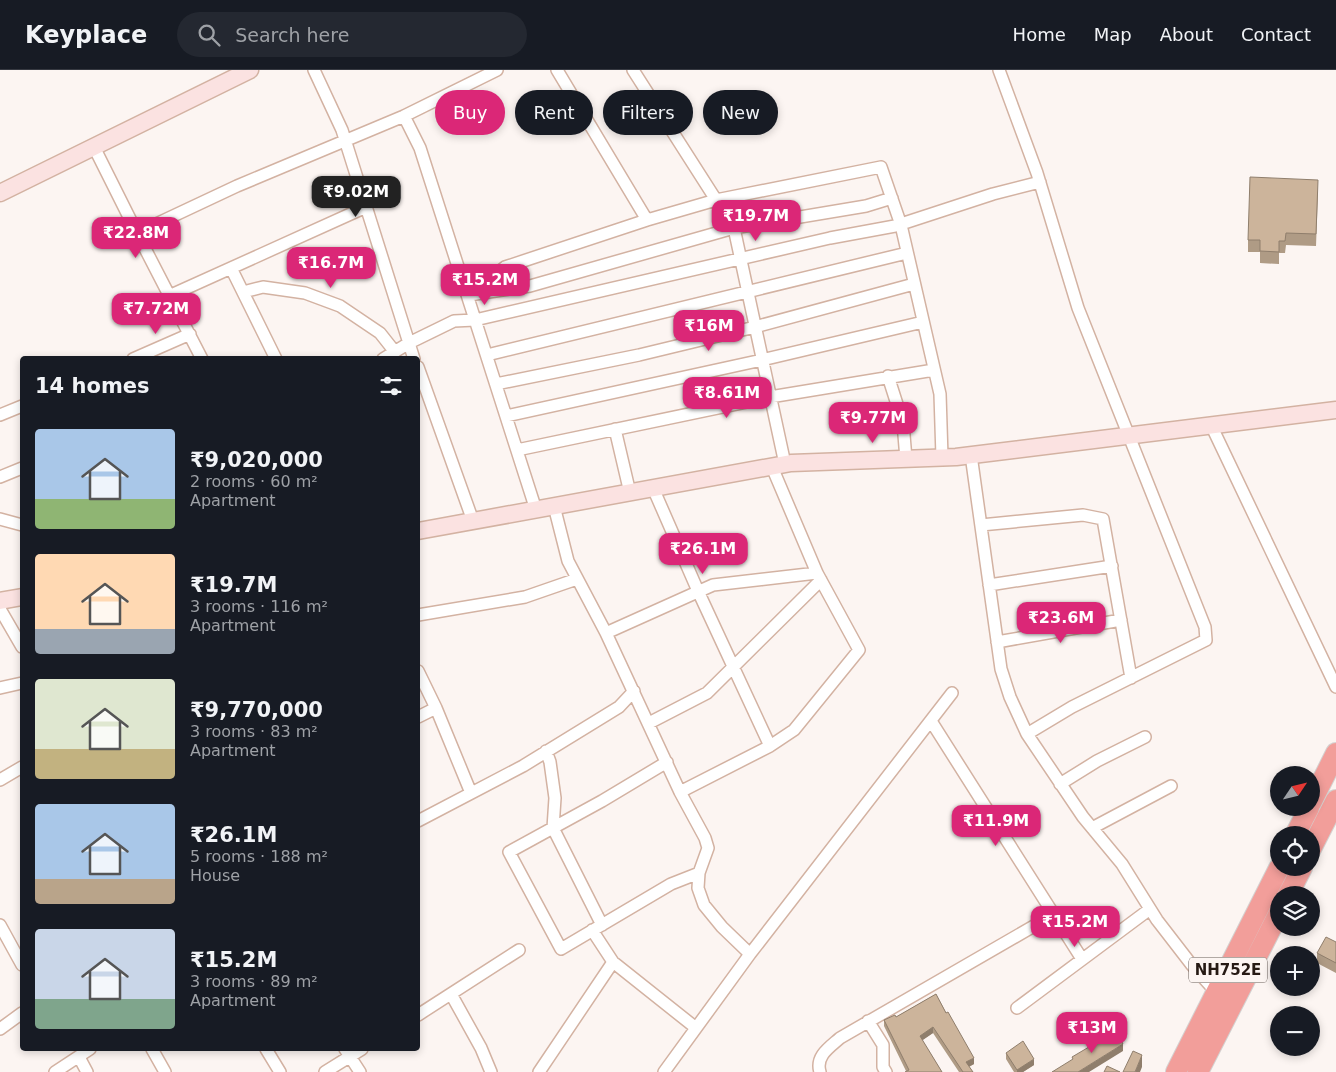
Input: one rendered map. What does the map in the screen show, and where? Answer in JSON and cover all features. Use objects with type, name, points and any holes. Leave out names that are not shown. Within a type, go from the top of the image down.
[{"type":"highway","points":[[1320,785],[1336,753]]},
{"type":"highway","points":[[1320,831],[1336,800]]},
{"type":"highway","name":"NH752E","points":[[1176,1072],[1275,876]]},
{"type":"highway","name":"NH752E","points":[[1198,1072],[1270,931]]},
{"type":"street","points":[[0,193],[250,70]]},
{"type":"street","points":[[314,70],[345,140],[413,356]]},
{"type":"street","points":[[137,233],[237,186],[404,116],[497,70]]},
{"type":"street","points":[[557,70],[646,220]]},
{"type":"street","points":[[633,70],[734,228],[770,397],[778,466],[819,577],[859,650],[794,730],[770,746],[680,792]]},
{"type":"street","points":[[998,70],[1040,182],[1078,308],[1205,627],[1206,640],[1072,707],[1028,734]]},
{"type":"street","points":[[404,116],[420,148],[536,510]]},
{"type":"street","points":[[94,147],[201,356]]},
{"type":"street","points":[[468,296],[505,267],[646,220],[716,200],[880,167],[901,225],[940,394],[942,457]]},
{"type":"street","points":[[389,356],[409,343],[454,321],[475,320],[830,238],[901,225],[993,194],[1040,182]]},
{"type":"street","points":[[468,296],[530,286],[734,228],[866,206],[892,198]]},
{"type":"street","points":[[169,296],[366,207]]},
{"type":"street","points":[[486,355],[907,253]]},
{"type":"street","points":[[231,268],[275,356]]},
{"type":"street","points":[[496,384],[638,355],[755,327],[914,284]]},
{"type":"street","points":[[243,292],[263,287],[272,288],[305,293],[340,306],[380,333],[395,352]]},
{"type":"street","points":[[506,416],[762,360],[923,322]]},
{"type":"street","points":[[140,356],[190,334]]},
{"type":"street","points":[[517,450],[770,397],[888,376],[934,370]]},
{"type":"street","points":[[420,373],[473,521]]},
{"type":"street","points":[[888,376],[903,423],[906,459]]},
{"type":"street","points":[[0,415],[20,407]]},
{"type":"street","points":[[420,531],[778,466],[971,455],[1336,410]]},
{"type":"street","points":[[1211,425],[1336,687]]},
{"type":"street","points":[[615,429],[630,492]]},
{"type":"street","points":[[971,455],[1001,669],[1010,697],[1028,734],[1060,784],[1092,828],[1122,864],[1150,909],[1191,964],[1217,993]]},
{"type":"street","points":[[0,476],[20,469]]},
{"type":"street","points":[[653,488],[698,591],[770,746]]},
{"type":"street","points":[[554,506],[568,561],[606,633],[680,792],[705,838],[708,848],[699,872],[698,888],[704,905],[722,927],[750,954]]},
{"type":"street","points":[[981,525],[1084,515],[1103,519],[1131,678]]},
{"type":"street","points":[[0,520],[20,525]]},
{"type":"street","points":[[990,585],[1112,566]]},
{"type":"street","points":[[606,633],[713,585],[819,577]]},
{"type":"street","points":[[649,723],[707,694],[819,577]]},
{"type":"street","points":[[420,615],[525,596],[577,579]]},
{"type":"street","points":[[0,601],[20,596]]},
{"type":"street","points":[[0,609],[20,644]]},
{"type":"street","points":[[997,642],[1121,620]]},
{"type":"street","points":[[420,675],[436,708],[471,793]]},
{"type":"street","points":[[0,688],[20,683]]},
{"type":"street","points":[[420,821],[523,766],[619,707],[634,691]]},
{"type":"street","points":[[664,1072],[750,954],[952,694]]},
{"type":"street","points":[[420,716],[436,708]]},
{"type":"street","points":[[931,720],[1082,959]]},
{"type":"street","points":[[1060,784],[1096,761],[1145,737]]},
{"type":"street","points":[[546,751],[550,762],[555,798],[553,828],[597,928],[600,945],[613,962],[696,1028]]},
{"type":"street","points":[[667,762],[602,801],[509,852],[561,949],[671,884],[699,872]]},
{"type":"street","points":[[0,780],[20,768]]},
{"type":"street","points":[[1092,828],[1171,786]]},
{"type":"street","points":[[1017,1008],[1150,909]]},
{"type":"street","points":[[820,1072],[818,1069],[823,1052],[840,1038],[1053,915]]},
{"type":"street","points":[[0,925],[20,961]]},
{"type":"street","points":[[420,1013],[519,950]]},
{"type":"street","points":[[540,1072],[613,962]]},
{"type":"street","points":[[451,994],[492,1072]]},
{"type":"street","points":[[0,1030],[20,1015]]},
{"type":"street","points":[[868,1021],[883,1045],[883,1067],[886,1072]]},
{"type":"street","points":[[55,1072],[87,1051]]},
{"type":"street","points":[[153,1051],[165,1072]]},
{"type":"street","points":[[267,1051],[280,1072]]},
{"type":"street","points":[[325,1072],[348,1053],[360,1072]]},
{"type":"street","points":[[79,1056],[87,1072]]},
{"type":"building","points":[[1250,177],[1318,180],[1316,234],[1286,233],[1285,241],[1279,241],[1279,252],[1260,251],[1260,240],[1248,240]]},
{"type":"building","points":[[1326,937],[1336,942],[1336,963],[1320,955],[1320,948]]},
{"type":"building","points":[[936,994],[974,1058],[966,1062],[973,1072],[963,1072],[933,1027],[920,1036],[942,1072],[905,1072],[909,1070],[884,1020],[895,1015],[896,1017]]},
{"type":"building","points":[[1116,1031],[1123,1044],[1078,1072],[1052,1072],[1073,1059],[1072,1057]]},
{"type":"building","points":[[1023,1041],[1034,1059],[1017,1070],[1006,1053]]},
{"type":"building","points":[[1133,1051],[1142,1055],[1135,1072],[1123,1072]]},
{"type":"building","points":[[1107,1066],[1120,1072],[1104,1072]]}]
